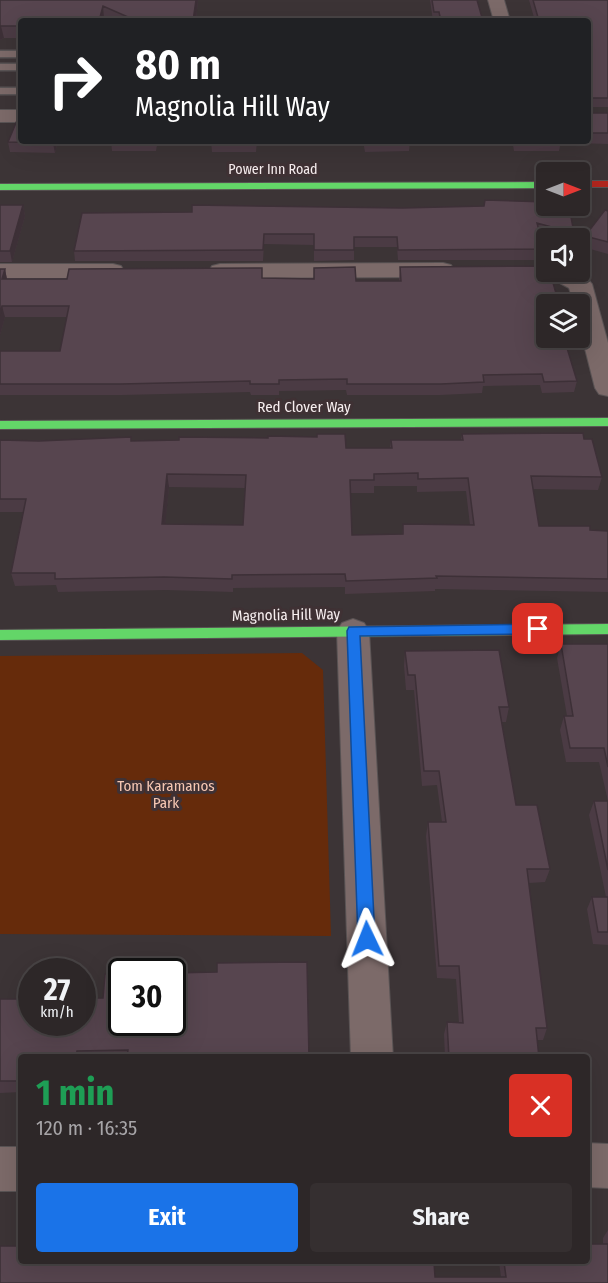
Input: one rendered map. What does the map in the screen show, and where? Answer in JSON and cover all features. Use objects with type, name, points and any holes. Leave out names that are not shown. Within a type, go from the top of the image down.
[{"type":"street","points":[[496,0],[501,18]]},
{"type":"street","points":[[0,116],[18,116]]},
{"type":"street","points":[[590,184],[608,184]]},
{"type":"street","name":"Power Inn Road","points":[[0,187],[536,185]]},
{"type":"street","points":[[202,271],[463,270]]},
{"type":"street","points":[[0,272],[130,271]]},
{"type":"street","points":[[575,282],[580,284],[608,388]]},
{"type":"street","name":"Red Clover Way","points":[[0,424],[608,422]]},
{"type":"street","name":"Magnolia Hill Way","points":[[0,635],[608,629]]},
{"type":"street","points":[[353,631],[372,1054]]},
{"type":"street","points":[[590,1166],[608,1166]]},
{"type":"street","points":[[0,1169],[18,1168]]},
{"type":"lane","points":[[0,54],[18,54]]},
{"type":"lane","points":[[0,67],[18,67]]},
{"type":"lane","points":[[0,91],[18,91]]},
{"type":"green space","name":"Tom Karamanos Park","points":[[302,653],[323,670],[331,936],[0,934],[0,656]]},
{"type":"building","points":[[0,0],[196,0],[193,18],[130,18],[103,6],[100,18],[18,18],[18,26],[0,26]]},
{"type":"building","points":[[432,0],[477,0],[482,18],[440,18],[439,12],[434,12]]},
{"type":"building","points":[[533,0],[608,0],[608,98],[591,98],[591,18],[538,18]]},
{"type":"building","points":[[591,113],[608,113],[608,133],[591,133]]},
{"type":"building","points":[[18,118],[18,142],[8,142]]},
{"type":"building","points":[[485,200],[536,202],[536,216],[571,216],[573,228],[556,228],[537,223],[536,249],[398,250],[397,237],[354,237],[354,250],[314,250],[314,234],[264,234],[263,250],[74,251],[82,213],[192,212],[192,205],[402,208],[484,206]]},
{"type":"building","points":[[0,205],[23,205],[10,251],[0,251]]},
{"type":"building","points":[[605,210],[608,211],[608,242],[590,237],[590,230]]},
{"type":"building","points":[[536,266],[536,282],[553,282],[556,294],[536,294],[536,348],[567,348],[577,381],[544,382],[542,374],[483,375],[484,382],[441,384],[347,384],[347,379],[279,380],[279,384],[250,384],[250,381],[0,384],[0,351],[60,351],[69,306],[2,306],[0,315],[0,269],[5,269],[2,279],[67,279],[69,269],[262,268],[262,278],[314,279],[314,268],[355,267],[356,281],[401,281],[400,267]]},
{"type":"building","points":[[583,433],[584,439],[592,439],[602,477],[531,476],[539,526],[590,526],[590,530],[608,531],[608,579],[436,576],[437,578],[346,581],[345,574],[232,575],[232,579],[164,577],[55,579],[55,573],[11,573],[26,499],[0,499],[0,440],[39,441],[131,437],[131,441],[179,440],[179,437],[268,438],[268,436],[317,437],[317,434],[345,434],[346,448],[392,448],[391,440],[463,440],[462,434]],"holes":[[[418,473],[418,479],[468,478],[474,525],[403,524],[403,534],[352,535],[350,480],[374,480],[374,474]],[[167,474],[246,475],[243,525],[162,524]]]},
{"type":"building","points":[[561,644],[608,644],[608,767],[604,748],[570,748],[564,716],[573,716]]},
{"type":"building","points":[[499,650],[509,707],[499,707],[516,805],[537,805],[550,869],[527,869],[547,1028],[536,1028],[539,1054],[449,1054],[447,1022],[463,1023],[459,966],[439,966],[428,822],[446,822],[439,771],[424,771],[415,675],[408,675],[405,651]]},
{"type":"building","points":[[594,801],[608,801],[608,870]]},
{"type":"building","points":[[592,897],[608,897],[608,932],[598,932]]},
{"type":"building","points":[[307,962],[309,1054],[128,1054],[128,1050],[77,1051],[77,1054],[18,1054],[18,1081],[0,1081],[0,999],[18,999],[18,1036],[96,1036],[96,998],[103,998],[105,974],[108,974],[108,1036],[186,1036],[186,973],[217,972],[217,963]]},
{"type":"building","points":[[590,1244],[608,1244],[608,1283],[0,1283],[0,1246],[18,1246],[18,1264],[434,1264],[435,1277],[506,1277],[504,1264],[590,1264]]},
{"type":"traffic: fast","points":[[0,187],[536,185]]},
{"type":"traffic: fast","points":[[0,425],[608,422]]},
{"type":"traffic: fast","points":[[0,635],[608,629]]},
{"type":"traffic: jam","points":[[590,184],[608,184]]},
{"type":"route","points":[[367,939],[353,631],[538,629]]}]
